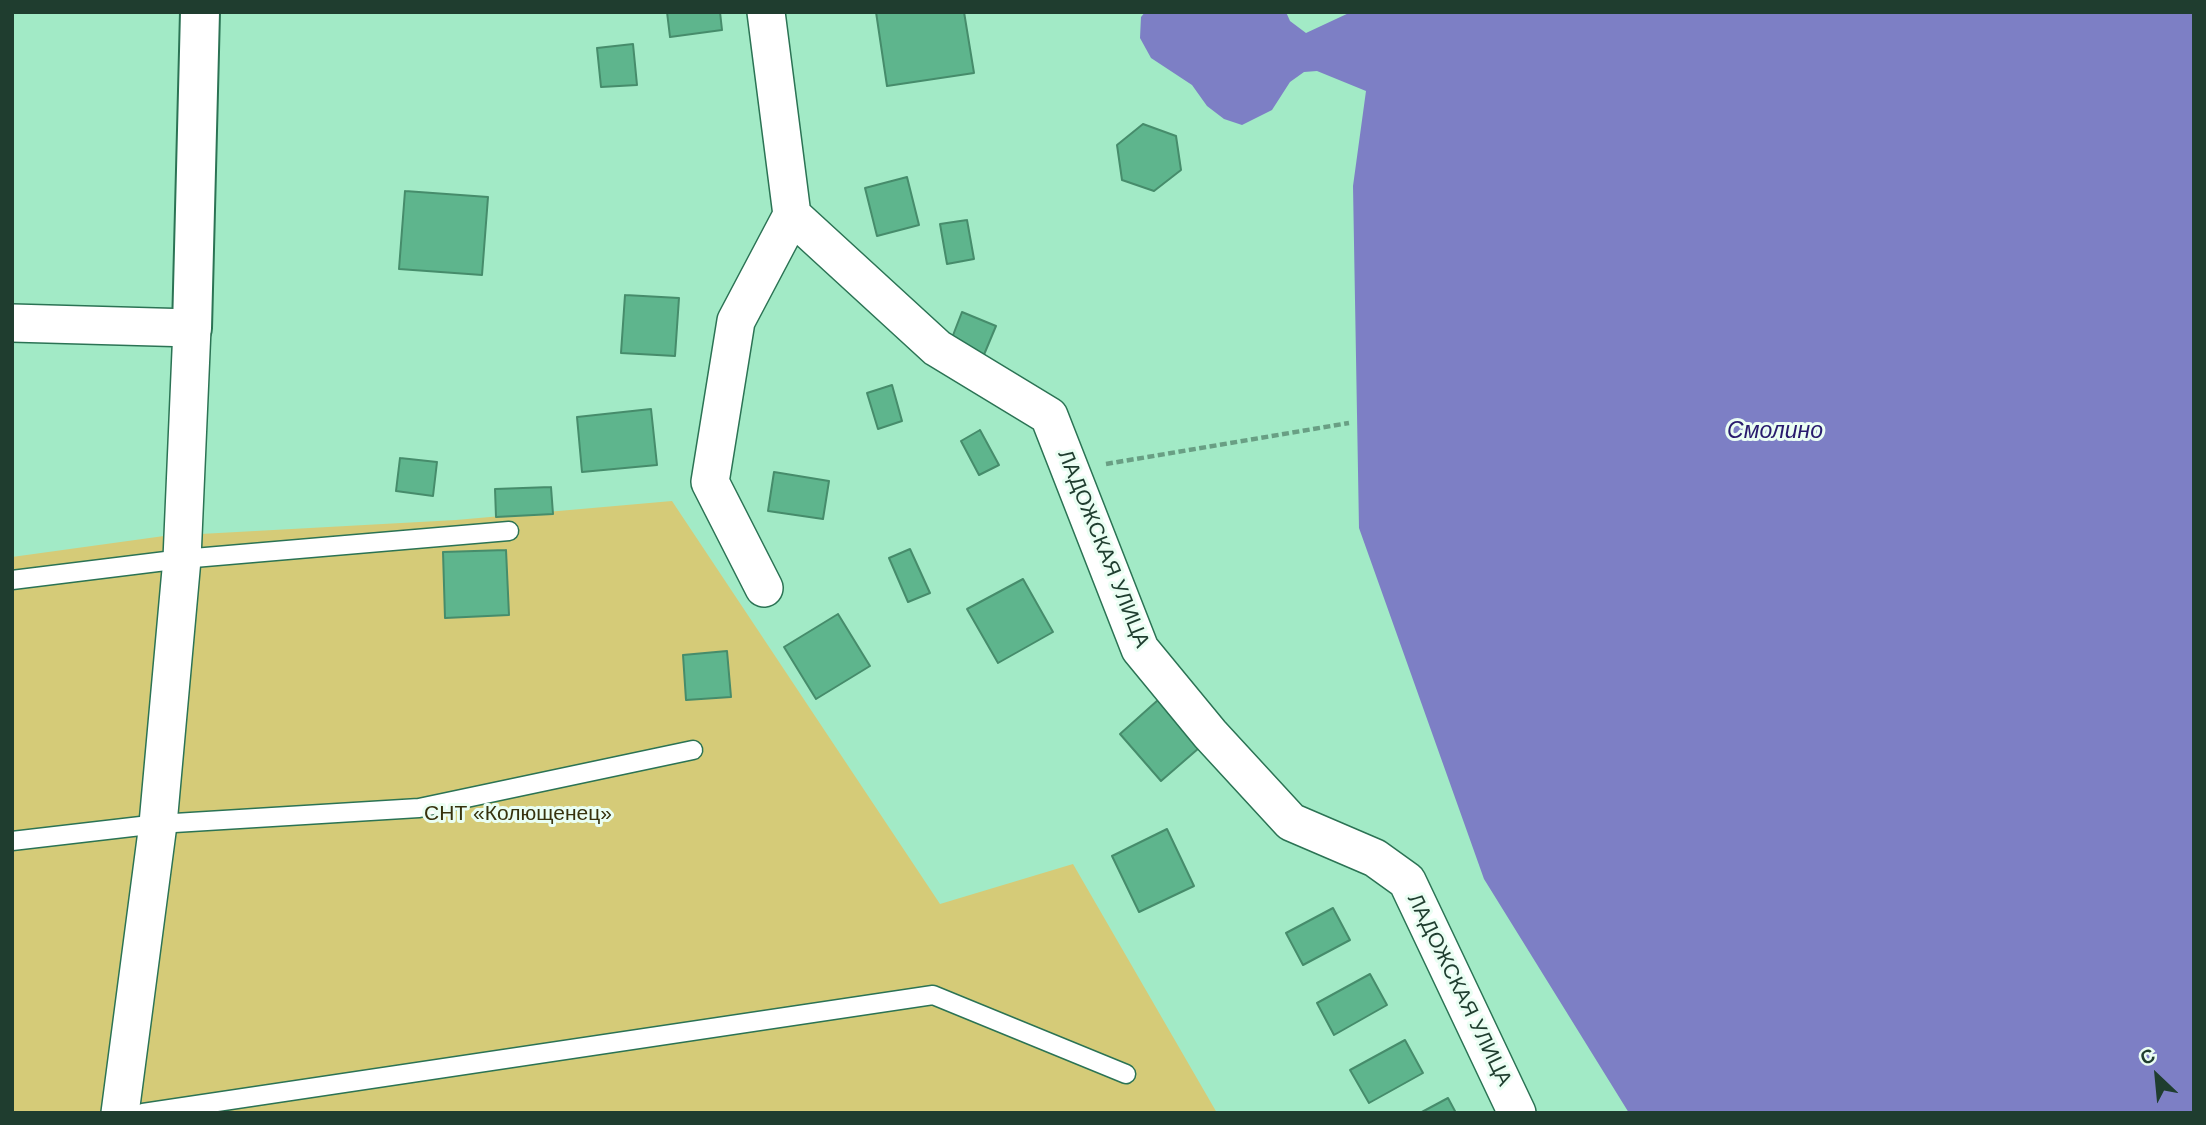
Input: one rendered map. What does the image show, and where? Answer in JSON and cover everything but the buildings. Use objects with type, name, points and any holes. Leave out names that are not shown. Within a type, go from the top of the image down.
[{"type":"street","points":[[120,1113],[158,824],[183,559],[200,12]]},
{"type":"street","points":[[765,587],[710,482],[736,321],[792,215],[766,12]]},
{"type":"street","name":"ЛАДОЖСКАЯ УЛИЦА","points":[[792,215],[937,348],[1049,416],[1140,649],[1210,734],[1291,822],[1375,858],[1407,881],[1517,1113]]},
{"type":"street","points":[[12,323],[192,328]]},
{"type":"lane","points":[[12,580],[183,559],[509,531]]},
{"type":"lane","points":[[12,841],[158,824],[419,808],[693,750]]},
{"type":"lane","points":[[143,1113],[933,995],[1126,1074]]},
{"type":"path","points":[[1070,470],[1349,423]]},
{"type":"green space","name":"СНТ «Колющенец»","points":[[672,501],[940,904],[1073,864],[1217,1113],[12,1113],[12,557],[164,536],[456,520]]},
{"type":"water","name":"Смолино","points":[[1145,12],[1286,12],[1290,21],[1306,33],[1351,12],[2194,12],[2194,1113],[1629,1113],[1484,879],[1359,528],[1353,186],[1366,91],[1317,71],[1304,72],[1290,82],[1272,110],[1242,125],[1224,119],[1207,106],[1192,85],[1151,58],[1140,38],[1141,17]]}]
